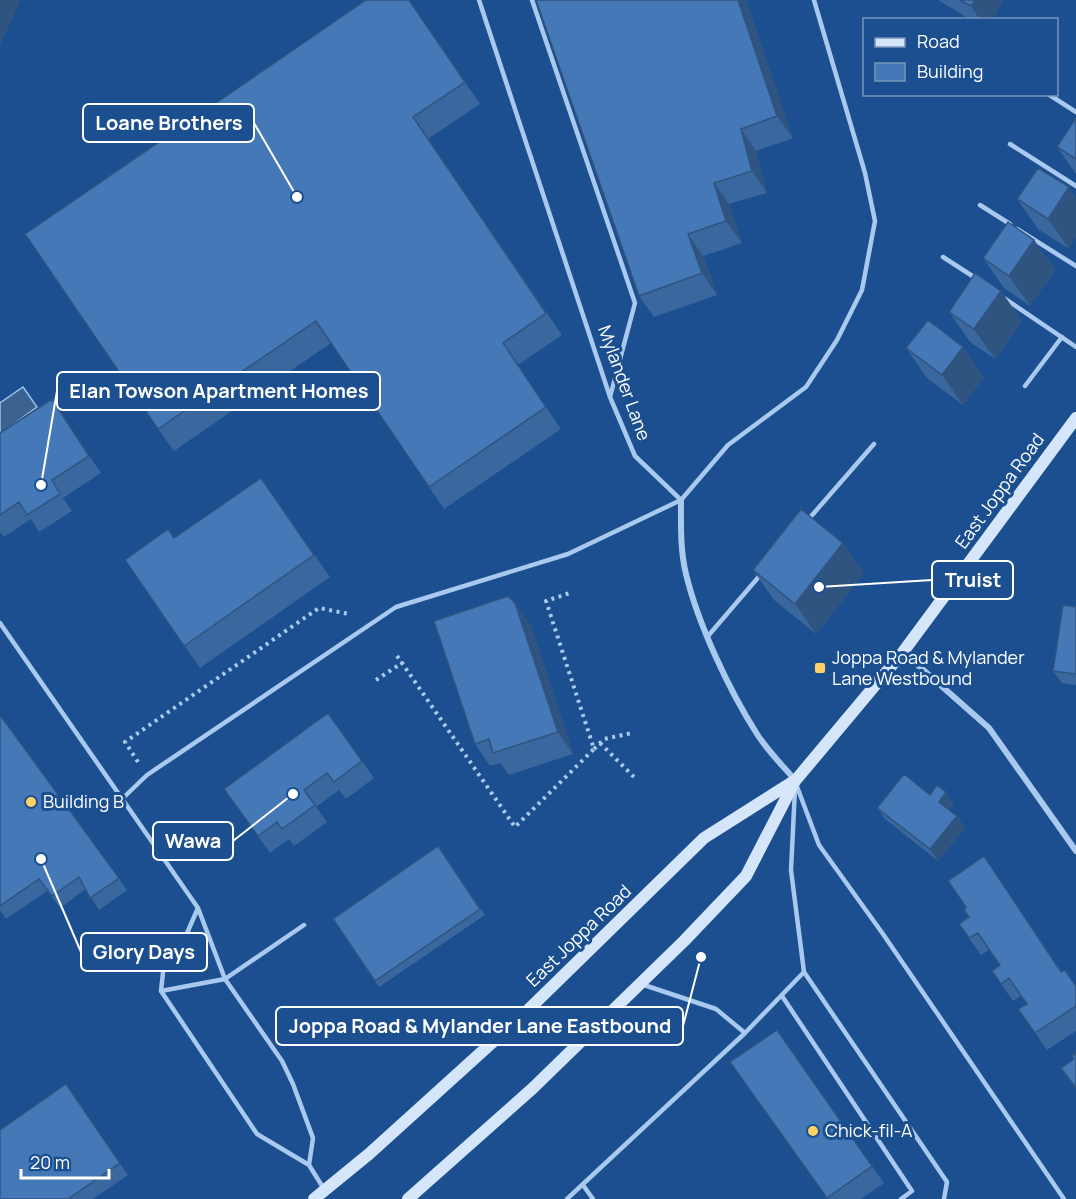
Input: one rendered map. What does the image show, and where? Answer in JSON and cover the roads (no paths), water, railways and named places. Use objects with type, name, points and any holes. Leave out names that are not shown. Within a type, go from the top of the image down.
[{"type":"main road","name":"East Joppa Road","points":[[408,1199],[533,1088],[641,984],[746,876],[795,781],[903,652],[1076,418]]},
{"type":"main road","name":"East Joppa Road","points":[[314,1199],[328,1195],[526,1011],[704,838],[795,781]]},
{"type":"street","points":[[681,500],[681,537],[686,573],[708,636],[735,696],[758,736],[795,781]]},
{"type":"street","points":[[903,652],[989,728],[1076,851]]},
{"type":"lane","name":"Mylander Lane","points":[[479,0],[610,397],[635,456],[681,500]]},
{"type":"lane","points":[[532,0],[635,303],[610,397]]},
{"type":"lane","points":[[123,799],[147,775],[396,607],[568,554],[681,500],[728,445],[806,387],[837,340],[862,290],[875,221],[865,173],[814,0]]},
{"type":"lane","points":[[1051,96],[1076,112]]},
{"type":"lane","points":[[1010,144],[1076,186]]},
{"type":"lane","points":[[980,205],[1076,266]]},
{"type":"lane","points":[[943,257],[983,284]]},
{"type":"lane","points":[[1003,297],[1076,347]]},
{"type":"lane","points":[[1025,386],[1062,337]]},
{"type":"lane","points":[[806,522],[874,444]]},
{"type":"lane","points":[[708,636],[768,566]]},
{"type":"lane","points":[[0,623],[198,908],[225,979],[282,1061],[293,1084],[313,1138],[309,1165]]},
{"type":"lane","points":[[795,781],[791,870],[804,972],[947,1182],[944,1199]]},
{"type":"lane","points":[[795,781],[819,845],[883,933],[1064,1199]]},
{"type":"lane","points":[[198,908],[184,940],[165,954],[161,992],[257,1134],[309,1165],[328,1195]]},
{"type":"lane","points":[[161,992],[225,979],[304,925]]},
{"type":"lane","points":[[567,1199],[745,1033],[804,972]]},
{"type":"lane","points":[[641,984],[716,1009],[745,1033]]},
{"type":"lane","points":[[782,996],[912,1191],[901,1199]]},
{"type":"lane","points":[[583,1185],[594,1199]]},
{"type":"water","points":[[23,387],[37,407],[0,434],[0,403]]},
{"type":"place","name":"Loane Brothers","points":[[297,197]]},
{"type":"place","name":"Elan Towson Apartment Homes","points":[[41,485]]},
{"type":"place","name":"Truist","points":[[819,587]]},
{"type":"place","name":"Joppa Road & Mylander Lane Westbound","points":[[820,668]]},
{"type":"place","name":"Wawa","points":[[293,794]]},
{"type":"place","name":"Building B","points":[[31,802]]},
{"type":"place","name":"Glory Days","points":[[41,859]]},
{"type":"place","name":"Joppa Road & Mylander Lane Eastbound","points":[[701,957]]},
{"type":"place","name":"Chick-fil-A","points":[[813,1131]]}]
